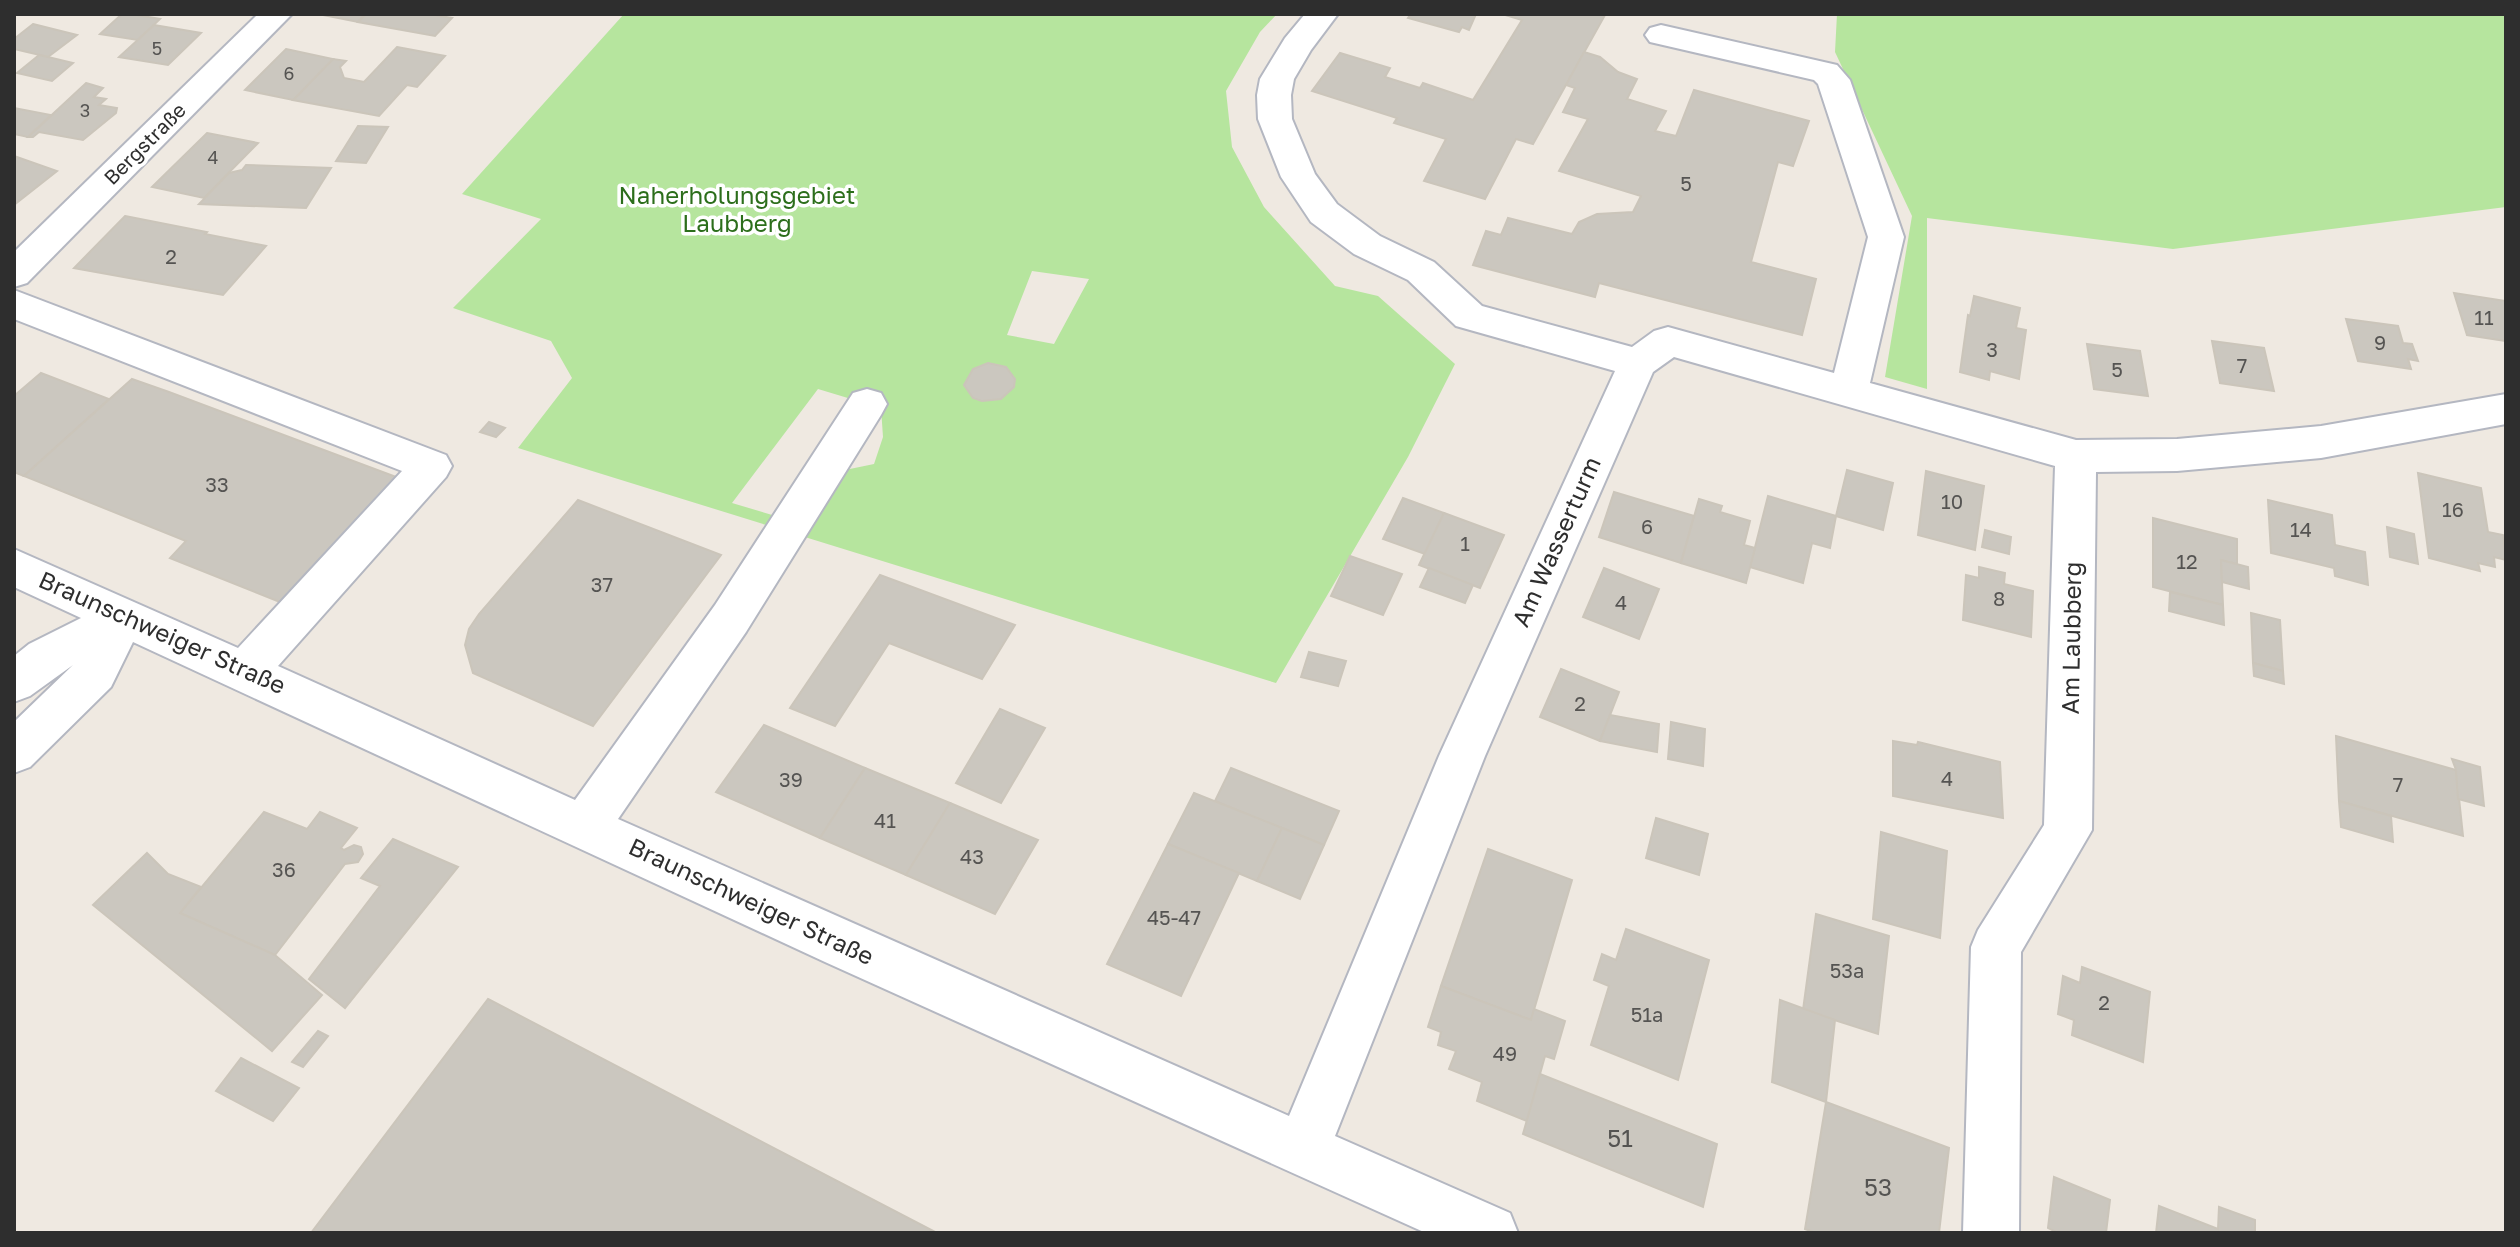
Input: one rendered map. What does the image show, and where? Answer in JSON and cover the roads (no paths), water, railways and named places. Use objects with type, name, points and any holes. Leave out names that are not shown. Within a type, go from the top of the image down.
[{"type":"street","name":"Bergstraße","points":[[14,274],[276,14]]},
{"type":"street","points":[[1322,14],[1277,79],[1275,119],[1293,162],[1324,213],[1367,245],[1421,271],[1469,316],[1638,363],[1668,341],[2076,456],[2177,455],[2321,442],[2506,409]]},
{"type":"street","points":[[1661,35],[1825,72],[1833,80],[1886,237],[1849,390]]},
{"type":"street","points":[[14,304],[432,466],[245,672]]},
{"type":"street","name":"Am Wasserturm","points":[[1303,1148],[1462,756],[1638,363]]},
{"type":"street","points":[[584,826],[626,770],[785,536],[867,404]]},
{"type":"street","name":"Am Laubberg","points":[[1991,1233],[1996,947],[2068,830],[2076,456]]},
{"type":"street","name":"Braunschweiger Straße","points":[[14,567],[843,945],[1490,1233]]},
{"type":"street","points":[[14,682],[45,658],[123,617]]},
{"type":"street","points":[[14,752],[95,673],[123,617]]},
{"type":"park label","name":"Naherholungsgebiet Laubberg","points":[[737,210]]}]
